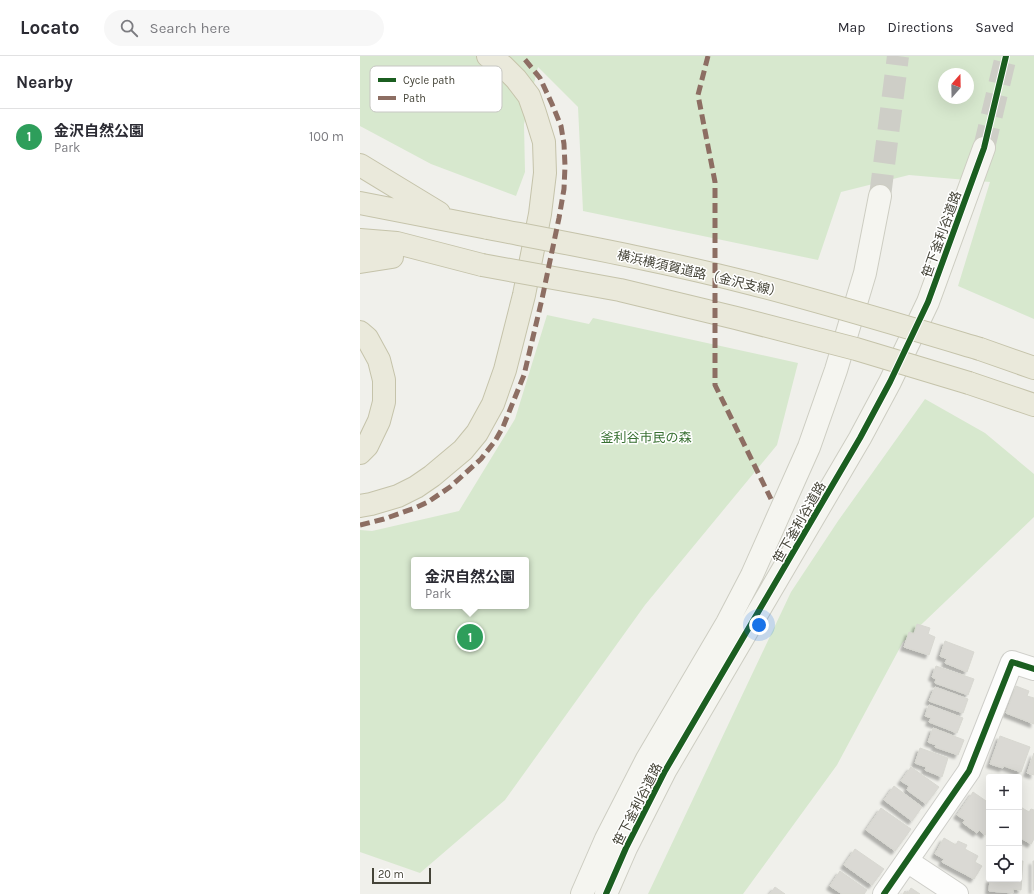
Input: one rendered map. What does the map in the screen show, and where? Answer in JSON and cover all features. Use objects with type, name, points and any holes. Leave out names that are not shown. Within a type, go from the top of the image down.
[{"type":"highway","points":[[360,506],[398,496],[416,487],[432,476],[463,450],[476,433],[493,404],[505,370],[524,295],[540,214],[545,173],[544,142],[529,96],[516,79],[503,66],[488,56]]},
{"type":"highway","points":[[363,174],[414,198],[452,221]]},
{"type":"highway","name":"横浜横須賀道路（金沢支線）","points":[[360,203],[623,254],[749,283],[862,314],[980,349],[1034,368]]},
{"type":"highway","points":[[360,216],[484,227]]},
{"type":"highway","points":[[360,240],[397,243],[482,265],[620,290],[736,318],[856,349],[969,383],[1034,406]]},
{"type":"highway","points":[[360,253],[482,265]]},
{"type":"highway","points":[[360,262],[392,256]]},
{"type":"highway","points":[[360,332],[367,338],[379,360],[384,380],[384,402],[379,421],[367,446],[360,453]]},
{"type":"street","name":"笹下釜利谷道路","points":[[606,894],[626,848],[665,771],[860,438],[890,382],[928,302],[984,148]]},
{"type":"street","name":"笹下釜利谷道路","points":[[582,894],[606,839],[647,759],[727,623],[752,575],[806,454],[836,370],[865,273],[880,196]]},
{"type":"street","points":[[884,894],[969,771],[1012,662],[1034,669]]},
{"type":"street","points":[[907,861],[957,894]]},
{"type":"green space","points":[[360,56],[1034,56],[1034,319],[958,286],[990,182],[909,175],[841,192],[818,260],[583,211],[578,107],[538,67],[524,124],[525,172],[516,196],[431,164],[360,126]]},
{"type":"green space","name":"釜利谷市民の森","points":[[547,315],[589,324],[593,318],[798,363],[777,445],[645,605],[505,800],[420,873],[360,852],[360,530],[372,531],[459,511],[515,419]]},
{"type":"green space","points":[[925,399],[985,433],[1034,474],[1034,517],[903,642],[837,765],[743,894],[648,894],[791,592],[838,521]]},
{"type":"building","points":[[917,624],[930,628],[928,634],[935,637],[929,655],[904,647],[909,632],[914,634]]},
{"type":"building","points":[[945,641],[974,652],[967,672],[945,663],[947,659],[940,656]]},
{"type":"building","points":[[936,666],[974,679],[968,695],[935,683],[936,679],[932,677]]},
{"type":"building","points":[[1016,686],[1029,691],[1027,696],[1034,698],[1034,724],[1006,713]]},
{"type":"building","points":[[935,687],[968,699],[963,713],[929,701]]},
{"type":"building","points":[[929,705],[963,718],[957,733],[929,722],[931,718],[925,716]]},
{"type":"building","points":[[933,728],[964,740],[958,755],[935,747],[936,745],[928,742]]},
{"type":"building","points":[[1000,736],[1030,747],[1021,772],[1004,766],[1003,768],[990,764]]},
{"type":"building","points":[[920,748],[948,758],[942,777],[925,770],[926,767],[915,763]]},
{"type":"building","points":[[1034,753],[1034,775],[1027,773]]},
{"type":"building","points":[[911,767],[939,787],[926,804],[907,790],[909,786],[901,781]]},
{"type":"building","points":[[894,786],[922,807],[912,821],[884,800]]},
{"type":"building","points":[[973,792],[986,801],[985,835],[979,830],[977,833],[963,823],[965,820],[957,815]]},
{"type":"building","points":[[881,808],[911,829],[895,851],[866,830]]},
{"type":"building","points":[[1022,808],[1029,812],[1031,809],[1034,810],[1034,839],[1031,844],[1022,839]]},
{"type":"building","points":[[944,838],[956,845],[958,841],[967,845],[965,849],[978,856],[975,862],[982,866],[974,879],[942,862],[944,859],[935,854]]},
{"type":"building","points":[[855,849],[884,869],[872,885],[844,865]]},
{"type":"building","points":[[1034,861],[1034,890],[1033,890]]},
{"type":"building","points":[[840,871],[867,890],[864,894],[842,894],[830,886]]},
{"type":"building","points":[[990,882],[1022,882],[1021,890],[1013,889],[1013,893],[989,891]]},
{"type":"building","points":[[775,887],[785,894],[770,894]]},
{"type":"building","points":[[911,888],[920,894],[903,894],[905,891],[908,893]]},
{"type":"tunnel","points":[[880,196],[898,56]]},
{"type":"tunnel","points":[[984,148],[1006,56]]},
{"type":"marked path","points":[[360,525],[384,519],[428,502],[450,487],[481,459],[495,441],[503,427],[524,375],[559,218],[564,189],[565,166],[561,126],[540,78],[522,56]]},
{"type":"marked path","points":[[708,56],[698,95],[715,182],[715,385],[771,499]]},
{"type":"cycle path","points":[[606,894],[626,848],[665,771],[860,438],[890,382],[928,302],[984,148],[1006,56]]},
{"type":"cycle path","points":[[884,894],[969,771],[1012,662],[1034,669]]},
{"type":"place","name":"金沢自然公園","points":[[470,637]]}]
